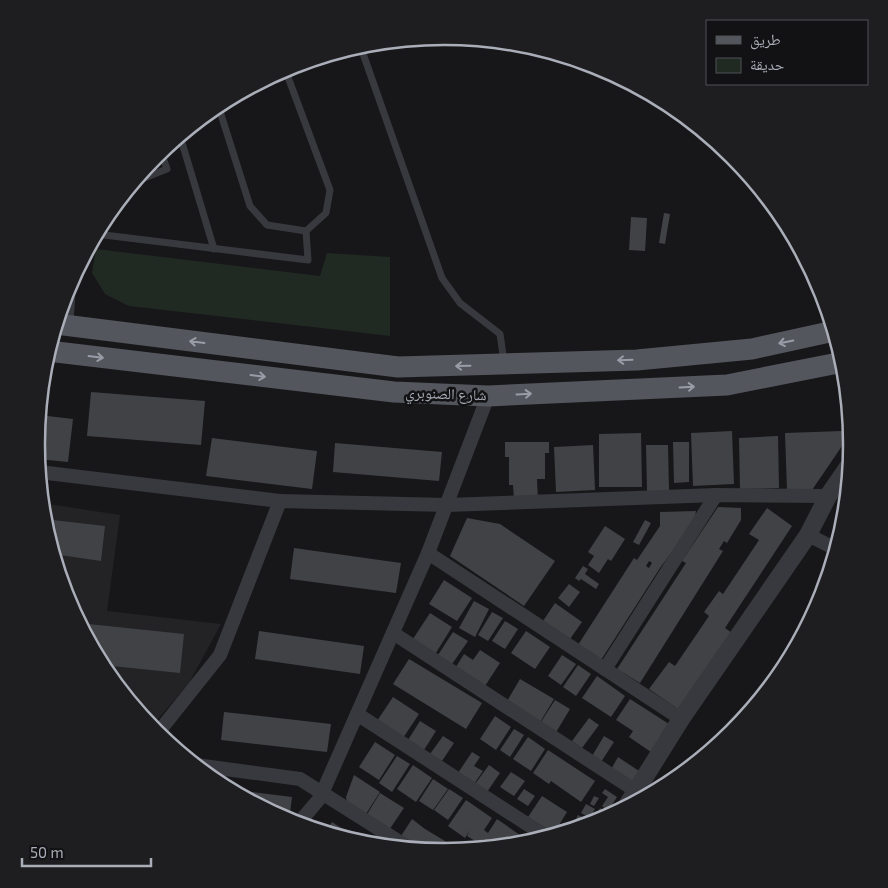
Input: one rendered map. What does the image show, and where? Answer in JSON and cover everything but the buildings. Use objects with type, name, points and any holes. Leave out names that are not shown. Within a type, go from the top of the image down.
[{"type":"main road","name":"شارع الصنوبري","points":[[63,325],[398,366],[504,365],[637,360],[752,349],[827,333]]},
{"type":"main road","name":"شارع الصنوبري","points":[[56,353],[394,392],[488,396],[727,385],[835,365]]},
{"type":"street","points":[[303,817],[322,793],[393,633],[428,553],[488,396]]},
{"type":"street","points":[[46,473],[280,502],[447,505],[716,495],[828,496]]},
{"type":"street","points":[[634,795],[681,719],[808,534],[828,496],[842,476]]},
{"type":"street","points":[[605,669],[716,495]]},
{"type":"street","points":[[163,727],[220,654],[280,502]]},
{"type":"street","points":[[808,534],[829,545]]},
{"type":"street","points":[[428,553],[681,719]]},
{"type":"street","points":[[393,633],[636,791]]},
{"type":"street","points":[[357,714],[538,831]]},
{"type":"street","points":[[211,768],[300,779],[397,840]]},
{"type":"lane","points":[[363,54],[442,278],[460,303],[500,334],[504,365]]},
{"type":"lane","points":[[288,77],[330,190],[326,213],[306,231]]},
{"type":"lane","points":[[221,113],[250,206],[267,225],[306,231]]},
{"type":"lane","points":[[182,143],[214,249]]},
{"type":"lane","points":[[148,176],[167,169],[164,160]]},
{"type":"lane","points":[[104,235],[308,260],[306,231]]},
{"type":"shaded area","points":[[50,504],[120,515],[107,611],[221,624],[189,683],[157,720],[127,687],[98,644],[75,597],[59,547]]},
{"type":"green space","points":[[96,249],[320,276],[327,253],[390,257],[390,336],[129,306],[105,294],[92,273]]}]
